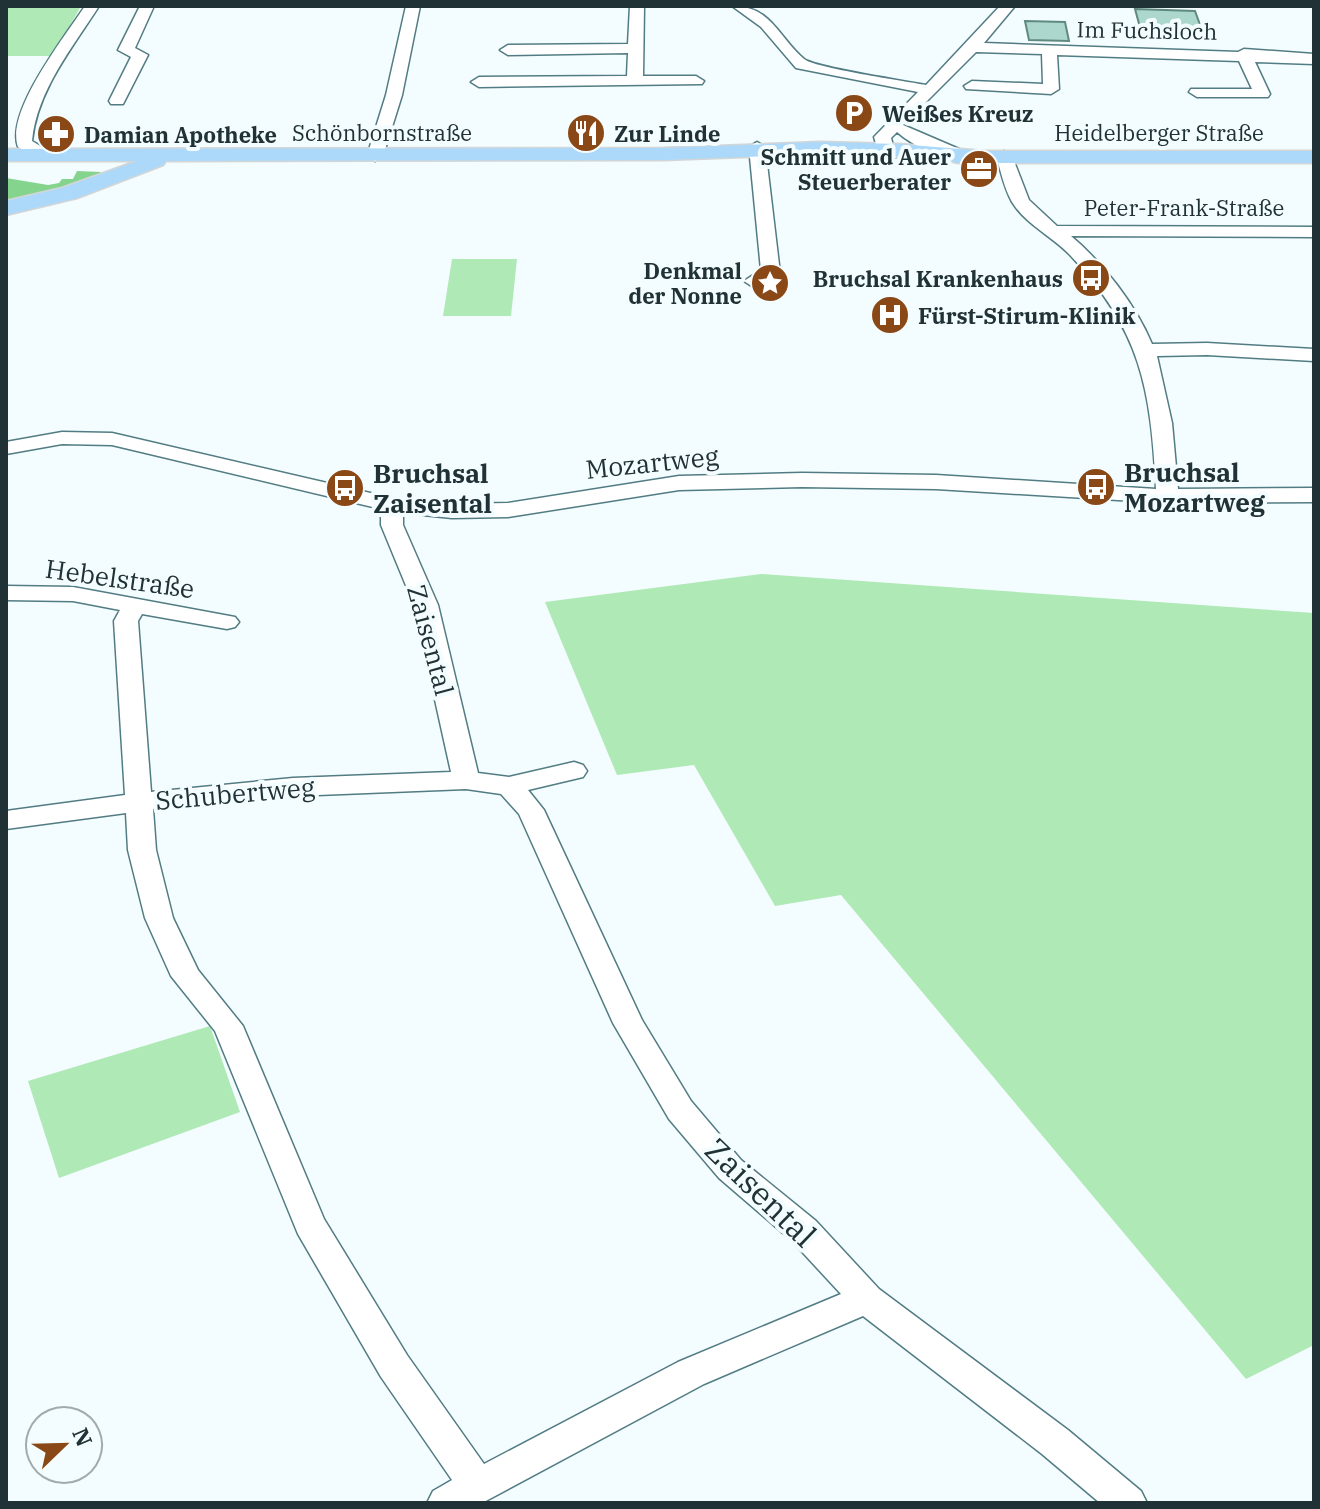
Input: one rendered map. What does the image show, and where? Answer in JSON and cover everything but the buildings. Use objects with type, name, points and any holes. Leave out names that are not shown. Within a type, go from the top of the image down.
[{"type":"main road","name":"Schönbornstraße","points":[[7,155],[888,153]]},
{"type":"main road","points":[[888,153],[978,155]]},
{"type":"main road","points":[[888,153],[978,155]]},
{"type":"main road","points":[[85,155],[101,167],[100,177],[94,186]]},
{"type":"main road","points":[[6,208],[94,186],[157,161],[183,155]]},
{"type":"main road","name":"Heidelberger Straße","points":[[978,155],[1314,157]]},
{"type":"street","points":[[49,156],[27,146],[24,139],[32,108],[92,6]]},
{"type":"street","points":[[117,101],[140,55],[126,50],[147,6]]},
{"type":"street","points":[[375,156],[394,95],[413,6]]},
{"type":"street","points":[[635,81],[637,6]]},
{"type":"street","points":[[739,6],[766,24],[801,65],[930,90]]},
{"type":"street","points":[[888,153],[882,137],[903,124],[930,90],[1008,6]]},
{"type":"street","name":"Im Fuchsloch","points":[[973,47],[1244,54],[1314,59]]},
{"type":"street","points":[[508,50],[635,48]]},
{"type":"street","name":"Im Fuchsloch","points":[[972,86],[1051,89],[1049,49]]},
{"type":"street","name":"Im Fuchsloch","points":[[1197,92],[1262,94],[1244,54]]},
{"type":"street","points":[[884,81],[948,72]]},
{"type":"street","points":[[479,82],[696,81]]},
{"type":"street","points":[[903,124],[922,142],[953,153]]},
{"type":"street","points":[[753,281],[771,273],[758,152]]},
{"type":"street","points":[[1004,156],[1020,200],[1074,248],[1118,300],[1148,350],[1160,397],[1167,496]]},
{"type":"street","name":"Peter-Frank-Straße","points":[[1054,231],[1314,232]]},
{"type":"street","points":[[1148,350],[1207,349],[1314,355]]},
{"type":"street","name":"Mozartweg","points":[[6,448],[62,438],[112,439],[392,505],[452,511],[508,510],[679,483],[802,480],[936,482],[1167,496],[1314,495]]},
{"type":"street","name":"Zaisental","points":[[392,505],[392,525],[426,605],[466,780]]},
{"type":"street","name":"Hebelstraße","points":[[6,593],[73,594],[227,622]]},
{"type":"street","points":[[134,605],[126,621],[137,801],[142,850],[159,918],[186,976],[228,1026],[310,1224],[394,1366],[477,1485]]},
{"type":"street","points":[[466,780],[509,786],[574,771]]},
{"type":"street","name":"Schubertweg","points":[[6,820],[137,801],[344,784],[466,780]]},
{"type":"street","name":"Zaisental","points":[[509,786],[531,810],[628,1023],[680,1110],[730,1169],[804,1231],[867,1299],[1055,1442],[1128,1503]]},
{"type":"street","points":[[446,1503],[691,1373],[867,1299]]},
{"type":"green space","points":[[6,6],[81,6],[53,56],[6,56]]},
{"type":"green space","points":[[77,171],[101,172],[97,181],[6,203],[6,178],[48,185],[59,183],[62,179],[73,179]]},
{"type":"green space","points":[[452,259],[517,259],[511,316],[443,316]]},
{"type":"green space","points":[[761,574],[1314,613],[1314,1345],[1246,1379],[841,895],[775,906],[694,765],[617,775],[545,602]]},
{"type":"green space","points":[[210,1026],[240,1112],[59,1178],[28,1081]]},
{"type":"place","name":"Weißes Kreuz","points":[[854,113]]},
{"type":"place","name":"Zur Linde","points":[[586,133]]},
{"type":"place","name":"Damian Apotheke","points":[[56,134]]},
{"type":"place","name":"Schmitt und Auer Steuerberater","points":[[979,169]]},
{"type":"place","name":"Bruchsal Krankenhaus","points":[[1091,278]]},
{"type":"place","name":"Denkmal der Nonne","points":[[770,283]]},
{"type":"place","name":"Fürst-Stirum-Klinik","points":[[890,315]]},
{"type":"place","name":"Bruchsal Mozartweg","points":[[1096,487]]},
{"type":"place","name":"Bruchsal Zaisental","points":[[345,488]]}]
